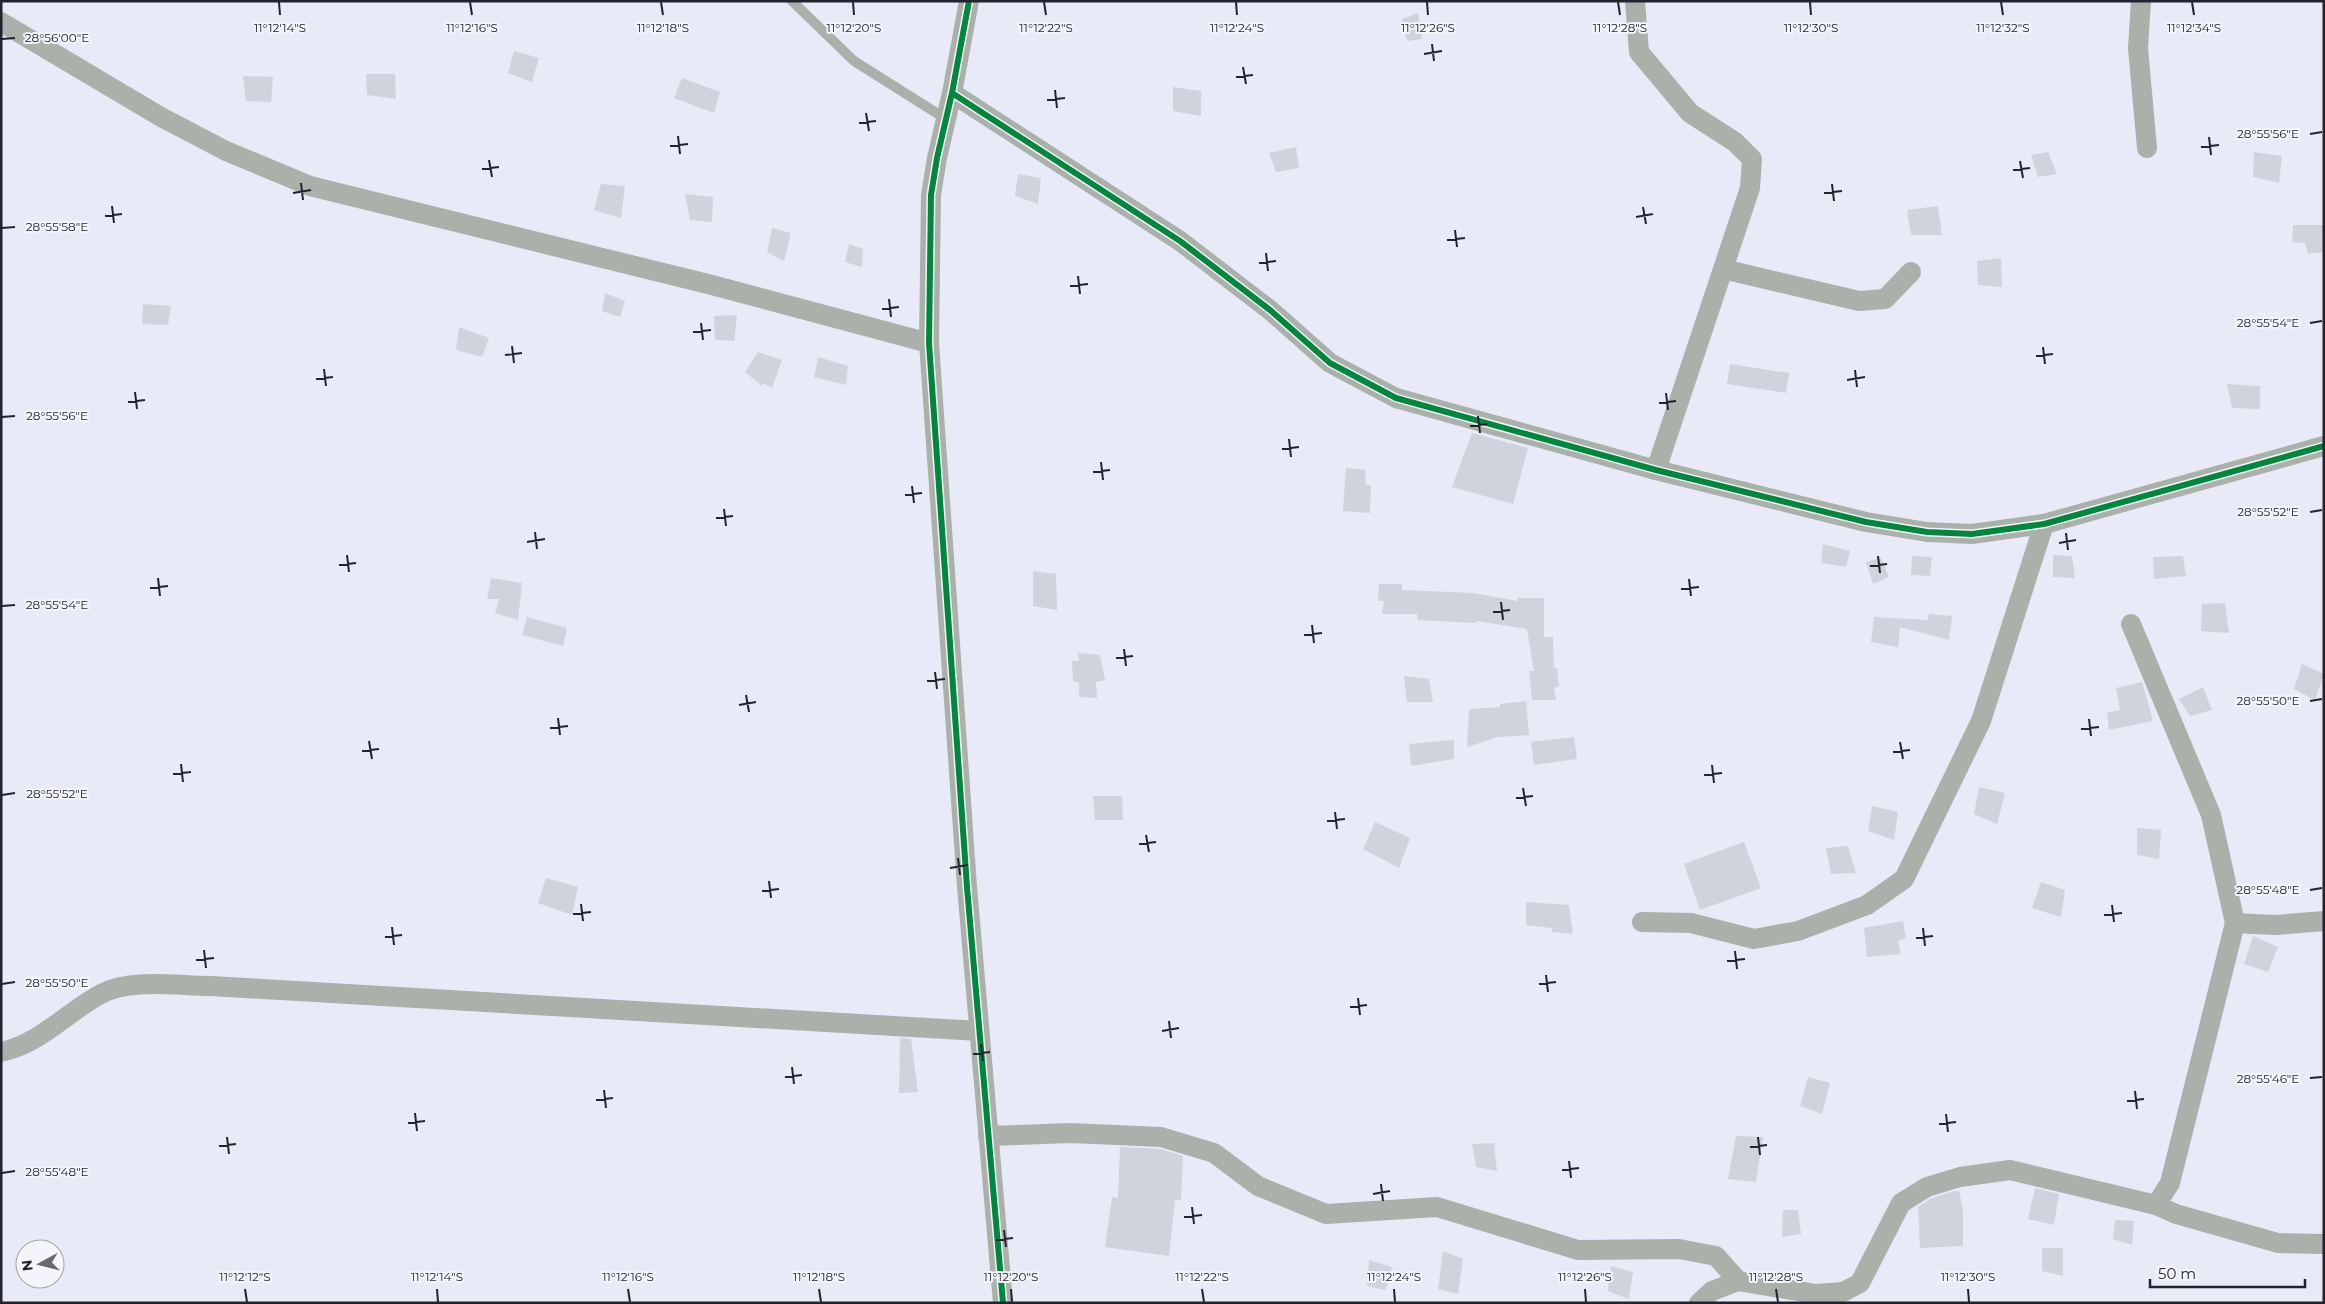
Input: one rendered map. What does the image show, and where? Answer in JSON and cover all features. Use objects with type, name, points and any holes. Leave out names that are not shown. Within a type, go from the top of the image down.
[{"type":"street","points":[[969,1],[931,195],[929,343],[949,643],[979,1031],[1003,1303]]},
{"type":"street","points":[[1634,1],[1639,52],[1690,113],[1735,142],[1752,159],[1750,188],[1656,470]]},
{"type":"street","points":[[2141,1],[2138,48],[2147,148]]},
{"type":"street","points":[[1,22],[160,117],[226,151],[310,186],[708,284],[929,343]]},
{"type":"street","points":[[952,93],[1180,241],[1270,310],[1330,363],[1396,398],[1656,470],[1866,522],[1927,532],[1972,534],[2044,524],[2324,446]]},
{"type":"street","points":[[1723,269],[1859,302],[1885,299],[1911,272]]},
{"type":"street","points":[[1642,922],[1691,923],[1754,940],[1798,931],[1867,906],[1904,879],[1982,721],[2044,524]]},
{"type":"street","points":[[2131,624],[2211,815],[2235,923],[2170,1183],[2156,1205]]},
{"type":"street","points":[[2235,923],[2275,926],[2324,921]]},
{"type":"street","points":[[1,1052],[18,1049],[101,994],[126,985],[211,986],[979,1031]]},
{"type":"street","points":[[988,1136],[1071,1134],[1161,1137],[1214,1153],[1258,1186],[1326,1214],[1437,1207],[1578,1250],[1679,1249],[1716,1256],[1738,1281]]},
{"type":"street","points":[[1699,1303],[1712,1291],[1738,1281],[1816,1294],[1843,1292],[1860,1283],[1901,1203],[1928,1187],[1960,1177],[2010,1170],[2156,1205],[2176,1214],[2278,1244],[2324,1244]]},
{"type":"lane","points":[[792,1],[854,61],[946,119]]},
{"type":"building","points":[[1418,13],[1422,39],[1407,41],[1402,19]]},
{"type":"building","points":[[514,51],[539,58],[532,82],[508,73]]},
{"type":"building","points":[[366,74],[395,74],[396,99],[367,95]]},
{"type":"building","points":[[243,76],[273,77],[271,102],[246,101]]},
{"type":"building","points":[[682,78],[720,92],[714,113],[674,98]]},
{"type":"building","points":[[1173,87],[1201,91],[1201,116],[1173,111]]},
{"type":"building","points":[[1296,147],[1299,168],[1276,172],[1269,153]]},
{"type":"building","points":[[2048,152],[2057,174],[2038,177],[2031,155]]},
{"type":"building","points":[[2254,152],[2282,156],[2279,183],[2253,177]]},
{"type":"building","points":[[1018,174],[1041,178],[1038,204],[1015,196]]},
{"type":"building","points":[[601,184],[625,186],[621,218],[594,210]]},
{"type":"building","points":[[685,194],[713,197],[712,222],[690,220]]},
{"type":"building","points":[[1938,206],[1942,235],[1911,235],[1907,210]]},
{"type":"building","points":[[2293,225],[2324,225],[2324,252],[2308,254],[2305,243],[2292,242]]},
{"type":"building","points":[[772,228],[791,233],[784,261],[767,252]]},
{"type":"building","points":[[849,244],[863,249],[862,267],[845,262]]},
{"type":"building","points":[[2001,258],[2002,287],[1978,285],[1977,261]]},
{"type":"building","points":[[605,293],[625,301],[620,317],[602,311]]},
{"type":"building","points":[[143,304],[171,306],[168,325],[142,324]]},
{"type":"building","points":[[737,315],[734,341],[715,340],[714,316]]},
{"type":"building","points":[[459,327],[489,338],[482,357],[456,350]]},
{"type":"building","points":[[758,352],[782,360],[772,388],[764,383],[762,386],[745,372]]},
{"type":"building","points":[[818,357],[848,366],[846,385],[814,377]]},
{"type":"building","points":[[1730,364],[1789,373],[1786,393],[1727,384]]},
{"type":"building","points":[[2227,384],[2260,386],[2260,409],[2232,408]]},
{"type":"building","points":[[1472,433],[1528,448],[1513,504],[1452,487]]},
{"type":"building","points":[[1346,468],[1365,470],[1366,485],[1371,485],[1370,513],[1343,511]]},
{"type":"building","points":[[1823,544],[1850,551],[1846,567],[1821,563]]},
{"type":"building","points":[[2053,555],[2072,556],[2075,578],[2053,577]]},
{"type":"building","points":[[1912,556],[1932,557],[1930,576],[1911,575]]},
{"type":"building","points":[[2183,556],[2186,576],[2154,579],[2153,557]]},
{"type":"building","points":[[1881,558],[1889,577],[1873,584],[1866,562]]},
{"type":"building","points":[[1033,571],[1056,574],[1057,610],[1033,606]]},
{"type":"building","points":[[491,578],[522,583],[518,620],[495,613],[499,599],[487,599]]},
{"type":"building","points":[[1379,584],[1402,584],[1402,590],[1473,593],[1518,601],[1517,598],[1544,598],[1544,637],[1553,637],[1554,668],[1557,668],[1559,686],[1554,688],[1556,700],[1532,700],[1529,671],[1534,671],[1527,629],[1476,621],[1476,623],[1418,620],[1417,614],[1382,614],[1384,601],[1378,601]]},
{"type":"building","points":[[2225,603],[2229,633],[2201,631],[2202,604]]},
{"type":"building","points":[[1929,614],[1952,616],[1949,640],[1900,627],[1898,647],[1871,642],[1874,617],[1928,620]]},
{"type":"building","points":[[527,617],[567,628],[563,646],[522,635]]},
{"type":"building","points":[[1078,653],[1100,655],[1105,680],[1096,682],[1097,698],[1079,697],[1079,683],[1073,681],[1072,661],[1079,661]]},
{"type":"building","points":[[2302,664],[2324,674],[2315,700],[2294,689]]},
{"type":"building","points":[[1404,676],[1429,679],[1433,702],[1407,702]]},
{"type":"building","points":[[2142,682],[2153,721],[2109,730],[2107,713],[2120,710],[2116,688]]},
{"type":"building","points":[[2203,687],[2212,710],[2190,716],[2179,699]]},
{"type":"building","points":[[1526,701],[1529,735],[1498,737],[1467,747],[1469,709],[1500,707],[1500,704]]},
{"type":"building","points":[[1574,737],[1577,759],[1534,765],[1531,742]]},
{"type":"building","points":[[1454,740],[1454,759],[1411,766],[1409,744]]},
{"type":"building","points":[[1979,787],[2005,793],[1997,824],[1974,814]]},
{"type":"building","points":[[1093,796],[1122,796],[1123,820],[1095,820]]},
{"type":"building","points":[[1872,806],[1898,812],[1894,840],[1868,831]]},
{"type":"building","points":[[1375,822],[1410,838],[1399,868],[1363,849]]},
{"type":"building","points":[[2137,828],[2161,830],[2159,859],[2137,855]]},
{"type":"building","points":[[1744,842],[1761,888],[1700,910],[1684,864]]},
{"type":"building","points":[[1848,846],[1856,873],[1831,874],[1826,848]]},
{"type":"building","points":[[546,878],[578,887],[572,915],[538,903]]},
{"type":"building","points":[[2041,882],[2065,890],[2061,917],[2032,908]]},
{"type":"building","points":[[1526,902],[1569,905],[1573,934],[1552,932],[1552,928],[1526,925]]},
{"type":"building","points":[[1903,921],[1906,938],[1898,941],[1901,954],[1867,957],[1864,928]]},
{"type":"building","points":[[2253,936],[2278,947],[2268,972],[2244,964]]},
{"type":"building","points":[[900,1038],[911,1039],[918,1092],[899,1093]]},
{"type":"building","points":[[1808,1077],[1830,1083],[1822,1114],[1800,1106]]},
{"type":"building","points":[[1736,1136],[1763,1137],[1756,1182],[1728,1179]]},
{"type":"building","points":[[1494,1143],[1497,1171],[1476,1167],[1472,1144]]},
{"type":"building","points":[[1120,1147],[1161,1149],[1183,1156],[1181,1200],[1175,1200],[1169,1256],[1105,1247],[1112,1197],[1118,1198]]},
{"type":"building","points":[[2035,1188],[2059,1194],[2054,1225],[2028,1219]]},
{"type":"building","points":[[1959,1191],[1963,1210],[1963,1246],[1920,1248],[1918,1207],[1932,1198]]},
{"type":"building","points":[[1783,1210],[1798,1210],[1801,1234],[1782,1237]]},
{"type":"building","points":[[2115,1220],[2134,1221],[2132,1245],[2113,1239]]},
{"type":"building","points":[[2042,1248],[2063,1248],[2063,1276],[2042,1271]]},
{"type":"building","points":[[1443,1251],[1463,1259],[1458,1294],[1438,1289]]},
{"type":"building","points":[[1369,1260],[1392,1267],[1386,1290],[1367,1286]]},
{"type":"building","points":[[1611,1266],[1633,1272],[1629,1299],[1608,1291]]},
{"type":"cycle path","points":[[969,1],[952,93],[1180,241],[1270,310],[1330,363],[1396,398],[1656,470],[1866,522],[1927,532],[1972,534],[2044,524],[2324,446]]},
{"type":"cycle path","points":[[952,93],[937,158],[931,195],[929,343],[967,887],[1003,1303]]}]
